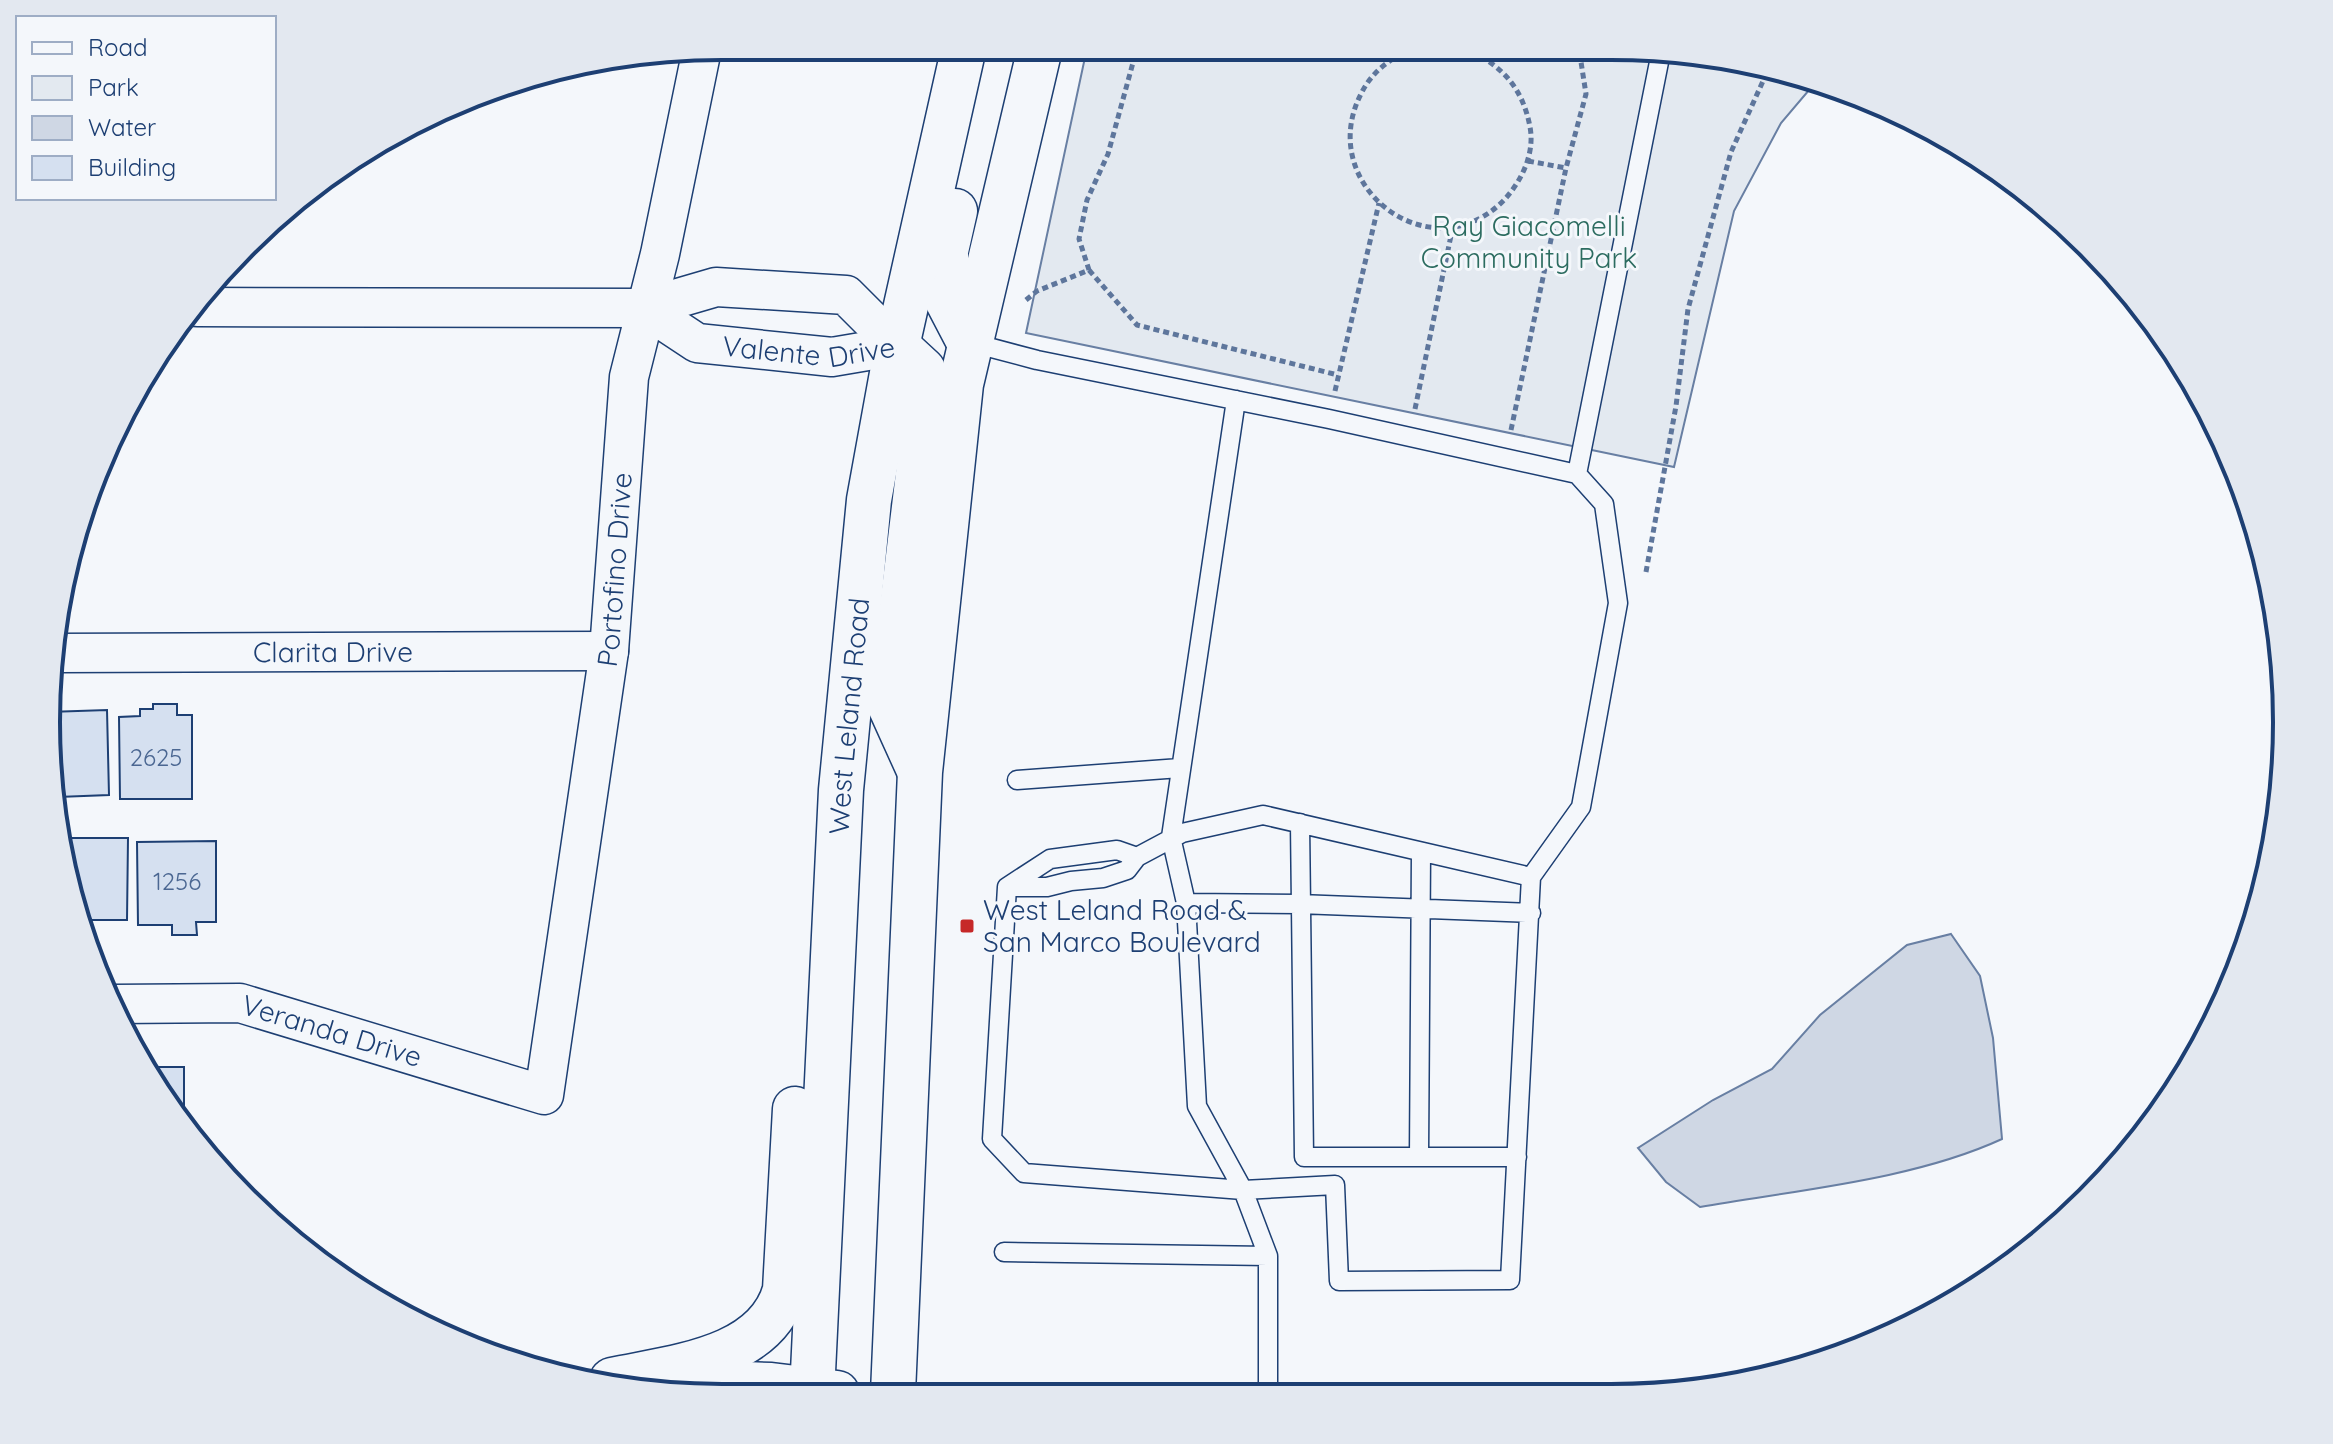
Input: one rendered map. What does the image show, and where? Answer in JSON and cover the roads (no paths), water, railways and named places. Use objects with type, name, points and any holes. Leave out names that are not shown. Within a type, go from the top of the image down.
[{"type":"main road","name":"West Leland Road","points":[[821,1384],[841,790],[869,500],[897,346],[961,60]]},
{"type":"main road","points":[[969,342],[946,298],[946,251],[988,60]]},
{"type":"main road","points":[[893,1384],[920,772],[961,384],[1037,60]]},
{"type":"main road","points":[[897,346],[923,370],[925,416],[890,706],[920,772]]},
{"type":"main road","points":[[619,1375],[689,1363],[729,1350],[752,1339],[770,1322],[781,1305],[785,1290],[802,986],[841,790]]},
{"type":"main road","points":[[664,1381],[742,1384]]},
{"type":"street","name":"Portofino Drive","points":[[544,1095],[609,651],[629,377],[660,254],[700,61]]},
{"type":"street","name":"Valente Drive","points":[[207,307],[644,308],[716,287],[846,295],[897,346]]},
{"type":"street","name":"Valente Drive","points":[[644,308],[697,343],[832,357],[897,346]]},
{"type":"street","name":"Clarita Drive","points":[[64,653],[609,651]]},
{"type":"street","name":"Veranda Drive","points":[[123,1004],[240,1003],[544,1095]]},
{"type":"lane","points":[[1577,474],[1659,62]]},
{"type":"lane","points":[[969,342],[1037,360],[1329,419],[1577,474],[1604,504],[1618,603],[1581,807],[1531,877],[1510,1280],[1339,1281],[1335,1157]]},
{"type":"lane","points":[[1236,400],[1171,837],[1186,903],[1197,1106],[1243,1190],[1268,1256],[1268,1384]]},
{"type":"lane","points":[[1017,780],[1180,768]]},
{"type":"lane","points":[[1007,887],[1047,887],[1103,878],[1127,870],[1137,857],[1171,837],[1263,815],[1531,877]]},
{"type":"lane","points":[[1300,823],[1304,1157],[1517,1157]]},
{"type":"lane","points":[[1007,887],[1050,859],[1117,850],[1137,857]]},
{"type":"lane","points":[[1419,1157],[1421,852]]},
{"type":"lane","points":[[1007,887],[992,1139],[1024,1173],[1243,1190],[1335,1185]]},
{"type":"lane","points":[[1186,903],[1531,913]]},
{"type":"lane","points":[[1004,1252],[1268,1256]]},
{"type":"water","points":[[1951,934],[1980,976],[1993,1038],[2002,1139],[1931,1165],[1893,1174],[1700,1207],[1666,1182],[1638,1148],[1713,1100],[1772,1069],[1820,1015],[1907,945]]},
{"type":"place","name":"West Leland Road & San Marco Boulevard","points":[[967,926]]},
{"type":"park label","name":"Ray Giacomelli Community Park","points":[[1529,242]]}]
